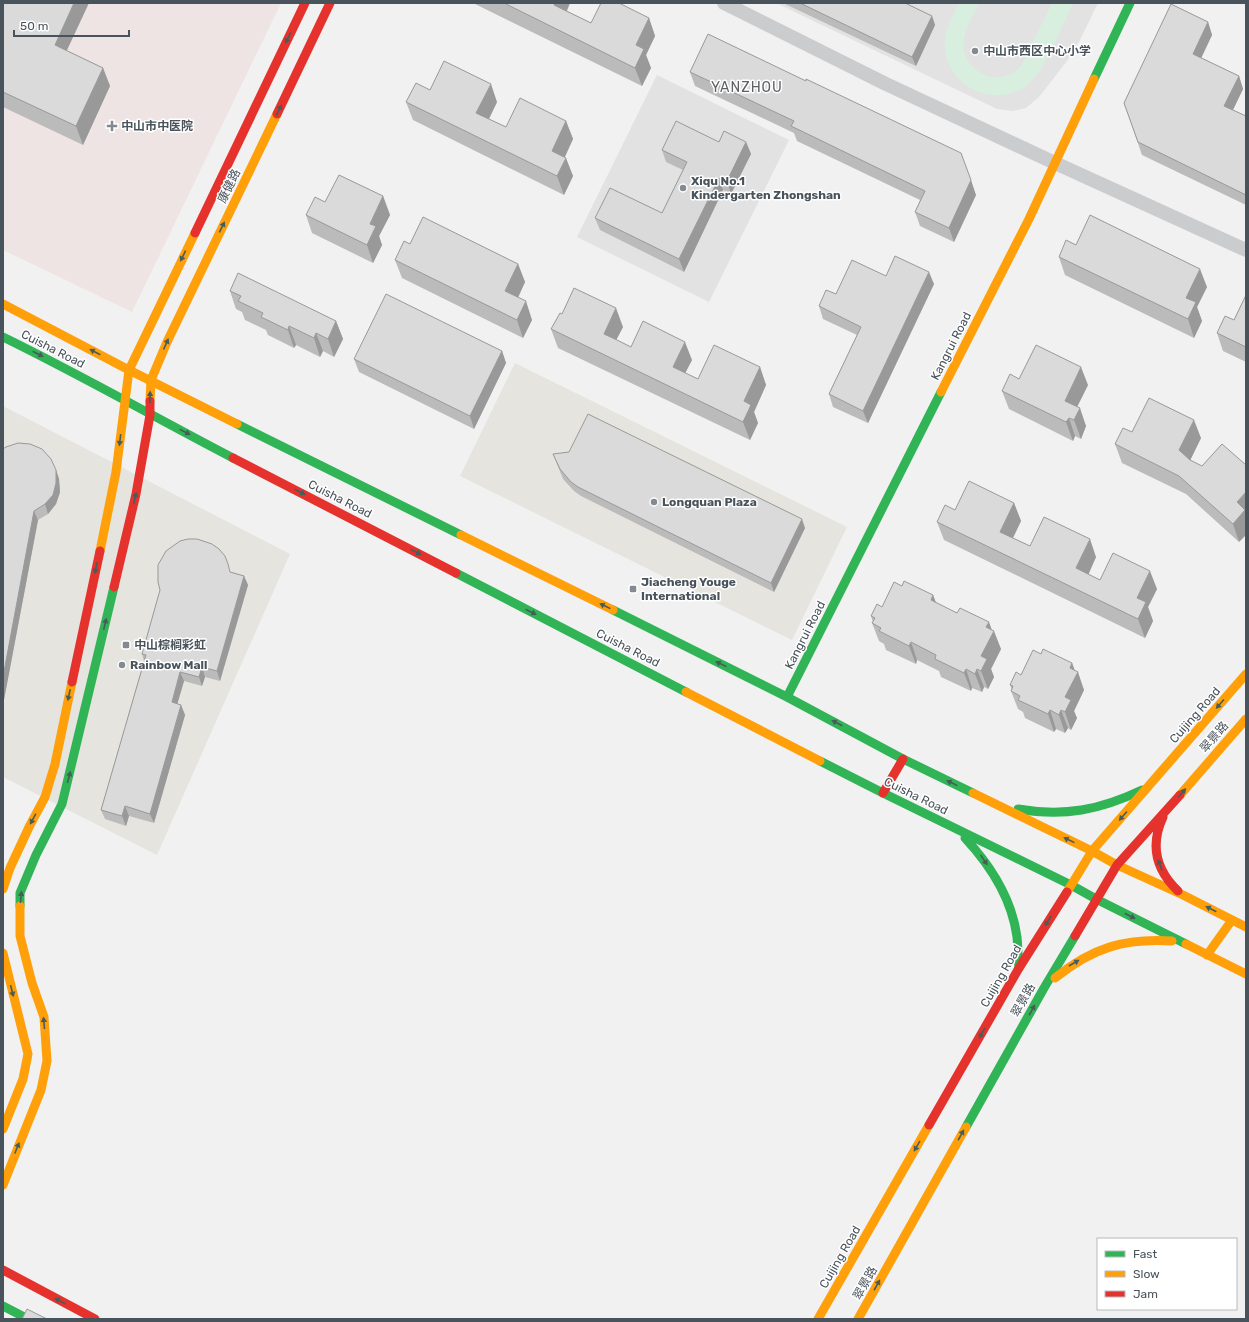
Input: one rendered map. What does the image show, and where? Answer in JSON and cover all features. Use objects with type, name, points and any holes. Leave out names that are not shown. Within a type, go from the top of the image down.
[{"type":"main road","name":"康健路","points":[[87,660],[116,472],[129,370],[305,3]]},
{"type":"main road","name":"康健路","points":[[151,380],[167,342],[330,3]]},
{"type":"main road","name":"Kangrui Road","points":[[787,697],[1026,226],[1130,3]]},
{"type":"main road","name":"Cuisha Road","points":[[3,304],[129,370],[787,697],[903,759],[1246,927]]},
{"type":"main road","name":"Cuisha Road","points":[[3,337],[68,370],[150,415],[883,793],[958,831],[1071,884],[1096,899],[1246,974]]},
{"type":"main road","points":[[3,888],[10,868],[30,824],[45,797],[136,494],[150,415],[151,380]]},
{"type":"main road","points":[[3,1184],[41,1090],[47,1061],[44,1017],[32,983],[20,936],[20,893],[36,855],[62,804],[87,660]]},
{"type":"main road","name":"Cuijing Road","points":[[818,1319],[1019,968],[1092,851],[1246,674]]},
{"type":"main road","name":"翠景路","points":[[858,1319],[1044,988],[1117,865],[1246,719]]},
{"type":"main road","points":[[883,793],[903,759]]},
{"type":"main road","points":[[988,800],[1010,808],[1034,812],[1058,813],[1082,811],[1105,806],[1122,800],[1149,786]]},
{"type":"main road","points":[[1167,809],[1160,821],[1156,835],[1158,862],[1164,875],[1172,886],[1183,895]]},
{"type":"main road","points":[[958,831],[980,853],[997,878],[1009,907],[1017,937],[1019,968]]},
{"type":"main road","points":[[1207,955],[1232,920]]},
{"type":"main road","points":[[1044,988],[1073,963],[1093,952],[1122,942],[1152,939],[1182,943]]},
{"type":"main road","points":[[3,953],[28,1054],[23,1079],[3,1129]]},
{"type":"main road","points":[[3,1270],[95,1319]]},
{"type":"main road","points":[[3,1306],[28,1319]]},
{"type":"street","points":[[724,3],[886,84],[1246,250]]},
{"type":"shaded area","name":"中山市中医院","points":[[3,3],[281,3],[132,312],[3,250]]},
{"type":"shaded area","name":"中山市西区中心小学","points":[[776,3],[1098,3],[1079,42],[1067,61],[1039,97],[1026,108],[1013,111],[997,109]]},
{"type":"shaded area","name":"Xiqu No.1 Kindergarten Zhongshan","points":[[657,75],[789,140],[709,302],[577,237]]},
{"type":"shaded area","name":"Longquan Plaza","points":[[515,363],[847,527],[792,640],[460,476]]},
{"type":"shaded area","name":"Rainbow Mall","points":[[3,406],[290,554],[157,855],[3,777]]},
{"type":"green space","points":[[959,3],[979,3],[963,40],[965,54],[968,60],[972,66],[984,75],[998,77],[1006,76],[1021,66],[1052,3],[1073,3],[1046,61],[1032,81],[1025,87],[1013,93],[1000,95],[987,94],[974,90],[955,74],[948,62],[945,49],[945,37]]},
{"type":"building","points":[[3,3],[74,3],[55,45],[103,68],[76,126],[3,92]]},
{"type":"building","points":[[504,3],[555,3],[554,5],[591,23],[601,3],[619,3],[649,18],[636,45],[644,49],[635,68]]},
{"type":"building","points":[[800,3],[905,3],[932,16],[912,57]]},
{"type":"building","points":[[1171,4],[1208,22],[1193,54],[1239,76],[1224,106],[1246,116],[1246,195],[1138,142],[1124,103]]},
{"type":"building","points":[[708,34],[961,153],[971,180],[949,228],[915,212],[925,191],[791,126],[794,121],[690,72]]},
{"type":"building","points":[[444,61],[491,84],[476,113],[506,127],[520,98],[566,121],[552,151],[566,158],[557,176],[406,102],[416,83],[430,90]]},
{"type":"building","points":[[676,121],[719,142],[724,131],[746,142],[727,181],[719,178],[679,259],[595,218],[610,188],[662,213],[687,162],[662,150]]},
{"type":"building","points":[[339,175],[383,196],[370,224],[376,226],[367,245],[306,215],[315,197],[325,202]]},
{"type":"building","points":[[1090,215],[1200,269],[1186,298],[1196,302],[1188,319],[1059,257],[1066,240],[1076,245]]},
{"type":"building","points":[[423,217],[518,264],[505,291],[526,301],[517,320],[395,260],[404,241],[410,244]]},
{"type":"building","points":[[895,256],[929,272],[863,411],[829,394],[861,327],[819,306],[826,290],[836,294],[852,260],[886,276]]},
{"type":"building","points":[[238,273],[336,321],[328,339],[316,333],[314,338],[289,326],[288,330],[261,317],[263,313],[238,301],[241,296],[230,291]]},
{"type":"building","points":[[574,288],[616,308],[604,334],[631,347],[643,321],[685,342],[673,367],[698,379],[714,345],[760,367],[744,401],[751,405],[743,422],[551,329],[560,313],[562,314]]},
{"type":"building","points":[[386,294],[502,351],[470,416],[354,359]]},
{"type":"building","points":[[1246,295],[1246,347],[1217,333],[1225,316],[1234,320]]},
{"type":"building","points":[[1036,345],[1081,367],[1065,401],[1080,408],[1074,420],[1069,418],[1066,422],[1002,391],[1010,374],[1019,379]]},
{"type":"building","points":[[1149,398],[1194,420],[1179,450],[1190,460],[1202,466],[1222,444],[1246,465],[1246,492],[1237,502],[1245,510],[1233,524],[1179,476],[1115,444],[1123,428],[1132,432]]},
{"type":"building","points":[[588,414],[802,519],[771,583],[578,487],[571,482],[560,469],[553,454],[569,452]]},
{"type":"building","points":[[18,443],[30,444],[42,449],[51,459],[56,470],[56,483],[53,495],[45,504],[34,511],[3,677],[3,449]]},
{"type":"building","points":[[969,481],[1014,503],[1000,532],[1030,546],[1044,517],[1090,539],[1076,568],[1100,580],[1113,553],[1150,571],[1137,598],[1146,602],[1138,619],[937,522],[945,505],[955,510]]},
{"type":"building","points":[[197,539],[212,544],[225,556],[230,572],[244,576],[217,671],[202,667],[199,677],[180,672],[172,702],[181,705],[150,814],[125,806],[122,816],[101,810],[146,655],[142,654],[160,590],[158,582],[158,565],[166,551],[180,541]]},
{"type":"building","points":[[904,581],[933,595],[931,600],[957,613],[960,608],[989,622],[986,627],[994,631],[981,656],[987,659],[981,671],[977,669],[975,674],[966,669],[964,673],[935,659],[936,655],[911,642],[909,646],[879,631],[881,628],[872,623],[875,618],[871,616],[877,604],[882,607],[894,582],[902,586]]},
{"type":"building","points":[[1043,649],[1072,663],[1070,668],[1078,672],[1065,697],[1071,700],[1065,712],[1061,710],[1059,715],[1050,710],[1048,714],[1018,700],[1020,696],[1011,691],[1013,686],[1010,685],[1016,672],[1021,675],[1033,650],[1041,654]]},
{"type":"building","points":[[27,1309],[47,1319],[22,1319]]},
{"type":"traffic: fast","points":[[1094,79],[1130,3]]},
{"type":"traffic: fast","points":[[3,337],[61,366],[233,458]]},
{"type":"traffic: fast","points":[[787,697],[941,392]]},
{"type":"traffic: fast","points":[[237,424],[461,535]]},
{"type":"traffic: fast","points":[[456,573],[686,692]]},
{"type":"traffic: fast","points":[[20,906],[20,893],[36,855],[62,804],[114,587]]},
{"type":"traffic: fast","points":[[613,610],[787,697],[903,759],[973,793]]},
{"type":"traffic: fast","points":[[820,761],[1071,885],[1186,944]]},
{"type":"traffic: fast","points":[[1018,809],[1051,812],[1082,810],[1111,803],[1142,790]]},
{"type":"traffic: fast","points":[[965,838],[992,872],[1005,896],[1017,937],[1019,968]]},
{"type":"traffic: fast","points":[[966,1127],[1075,936]]},
{"type":"traffic: fast","points":[[3,1306],[28,1319]]},
{"type":"traffic: slow","points":[[941,392],[1029,219],[1094,79]]},
{"type":"traffic: slow","points":[[150,401],[151,380],[167,342],[277,114]]},
{"type":"traffic: slow","points":[[100,551],[116,472],[129,370],[195,233]]},
{"type":"traffic: slow","points":[[3,304],[129,370],[237,424]]},
{"type":"traffic: slow","points":[[461,535],[613,610]]},
{"type":"traffic: slow","points":[[1067,892],[1092,851],[1246,674]]},
{"type":"traffic: slow","points":[[3,889],[10,868],[45,797],[55,764],[72,682]]},
{"type":"traffic: slow","points":[[686,692],[820,761]]},
{"type":"traffic: slow","points":[[1180,795],[1246,719]]},
{"type":"traffic: slow","points":[[973,793],[1246,927]]},
{"type":"traffic: slow","points":[[3,1185],[41,1090],[47,1061],[44,1017],[32,983],[20,936],[20,906]]},
{"type":"traffic: slow","points":[[1207,955],[1232,920]]},
{"type":"traffic: slow","points":[[1055,978],[1082,959],[1109,947],[1139,941],[1172,941]]},
{"type":"traffic: slow","points":[[1186,944],[1246,974]]},
{"type":"traffic: slow","points":[[3,953],[28,1054],[23,1079],[3,1129]]},
{"type":"traffic: slow","points":[[818,1319],[929,1125]]},
{"type":"traffic: slow","points":[[858,1319],[966,1127]]},
{"type":"traffic: jam","points":[[195,233],[305,3]]},
{"type":"traffic: jam","points":[[277,114],[330,3]]},
{"type":"traffic: jam","points":[[114,587],[136,494],[150,415],[150,401]]},
{"type":"traffic: jam","points":[[233,458],[456,573]]},
{"type":"traffic: jam","points":[[72,682],[100,551]]},
{"type":"traffic: jam","points":[[883,793],[903,759]]},
{"type":"traffic: jam","points":[[1075,936],[1117,865],[1180,795]]},
{"type":"traffic: jam","points":[[1163,817],[1157,837],[1157,857],[1165,875],[1178,891]]},
{"type":"traffic: jam","points":[[929,1125],[1019,968],[1067,892]]},
{"type":"traffic: jam","points":[[3,1270],[95,1319]]},
{"type":"place","name":"中山市西区中心小学","points":[[975,51]]},
{"type":"place","name":"中山市中医院","points":[[112,126]]},
{"type":"place","name":"Xiqu No.1 Kindergarten Zhongshan","points":[[683,188]]},
{"type":"place","name":"Longquan Plaza","points":[[654,502]]},
{"type":"place","name":"Jiacheng Youge International","points":[[633,589]]},
{"type":"place","name":"中山棕榈彩虹","points":[[126,645]]},
{"type":"place","name":"Rainbow Mall","points":[[122,665]]},
{"type":"district","name":"YANZHOU","points":[[747,87]]}]
